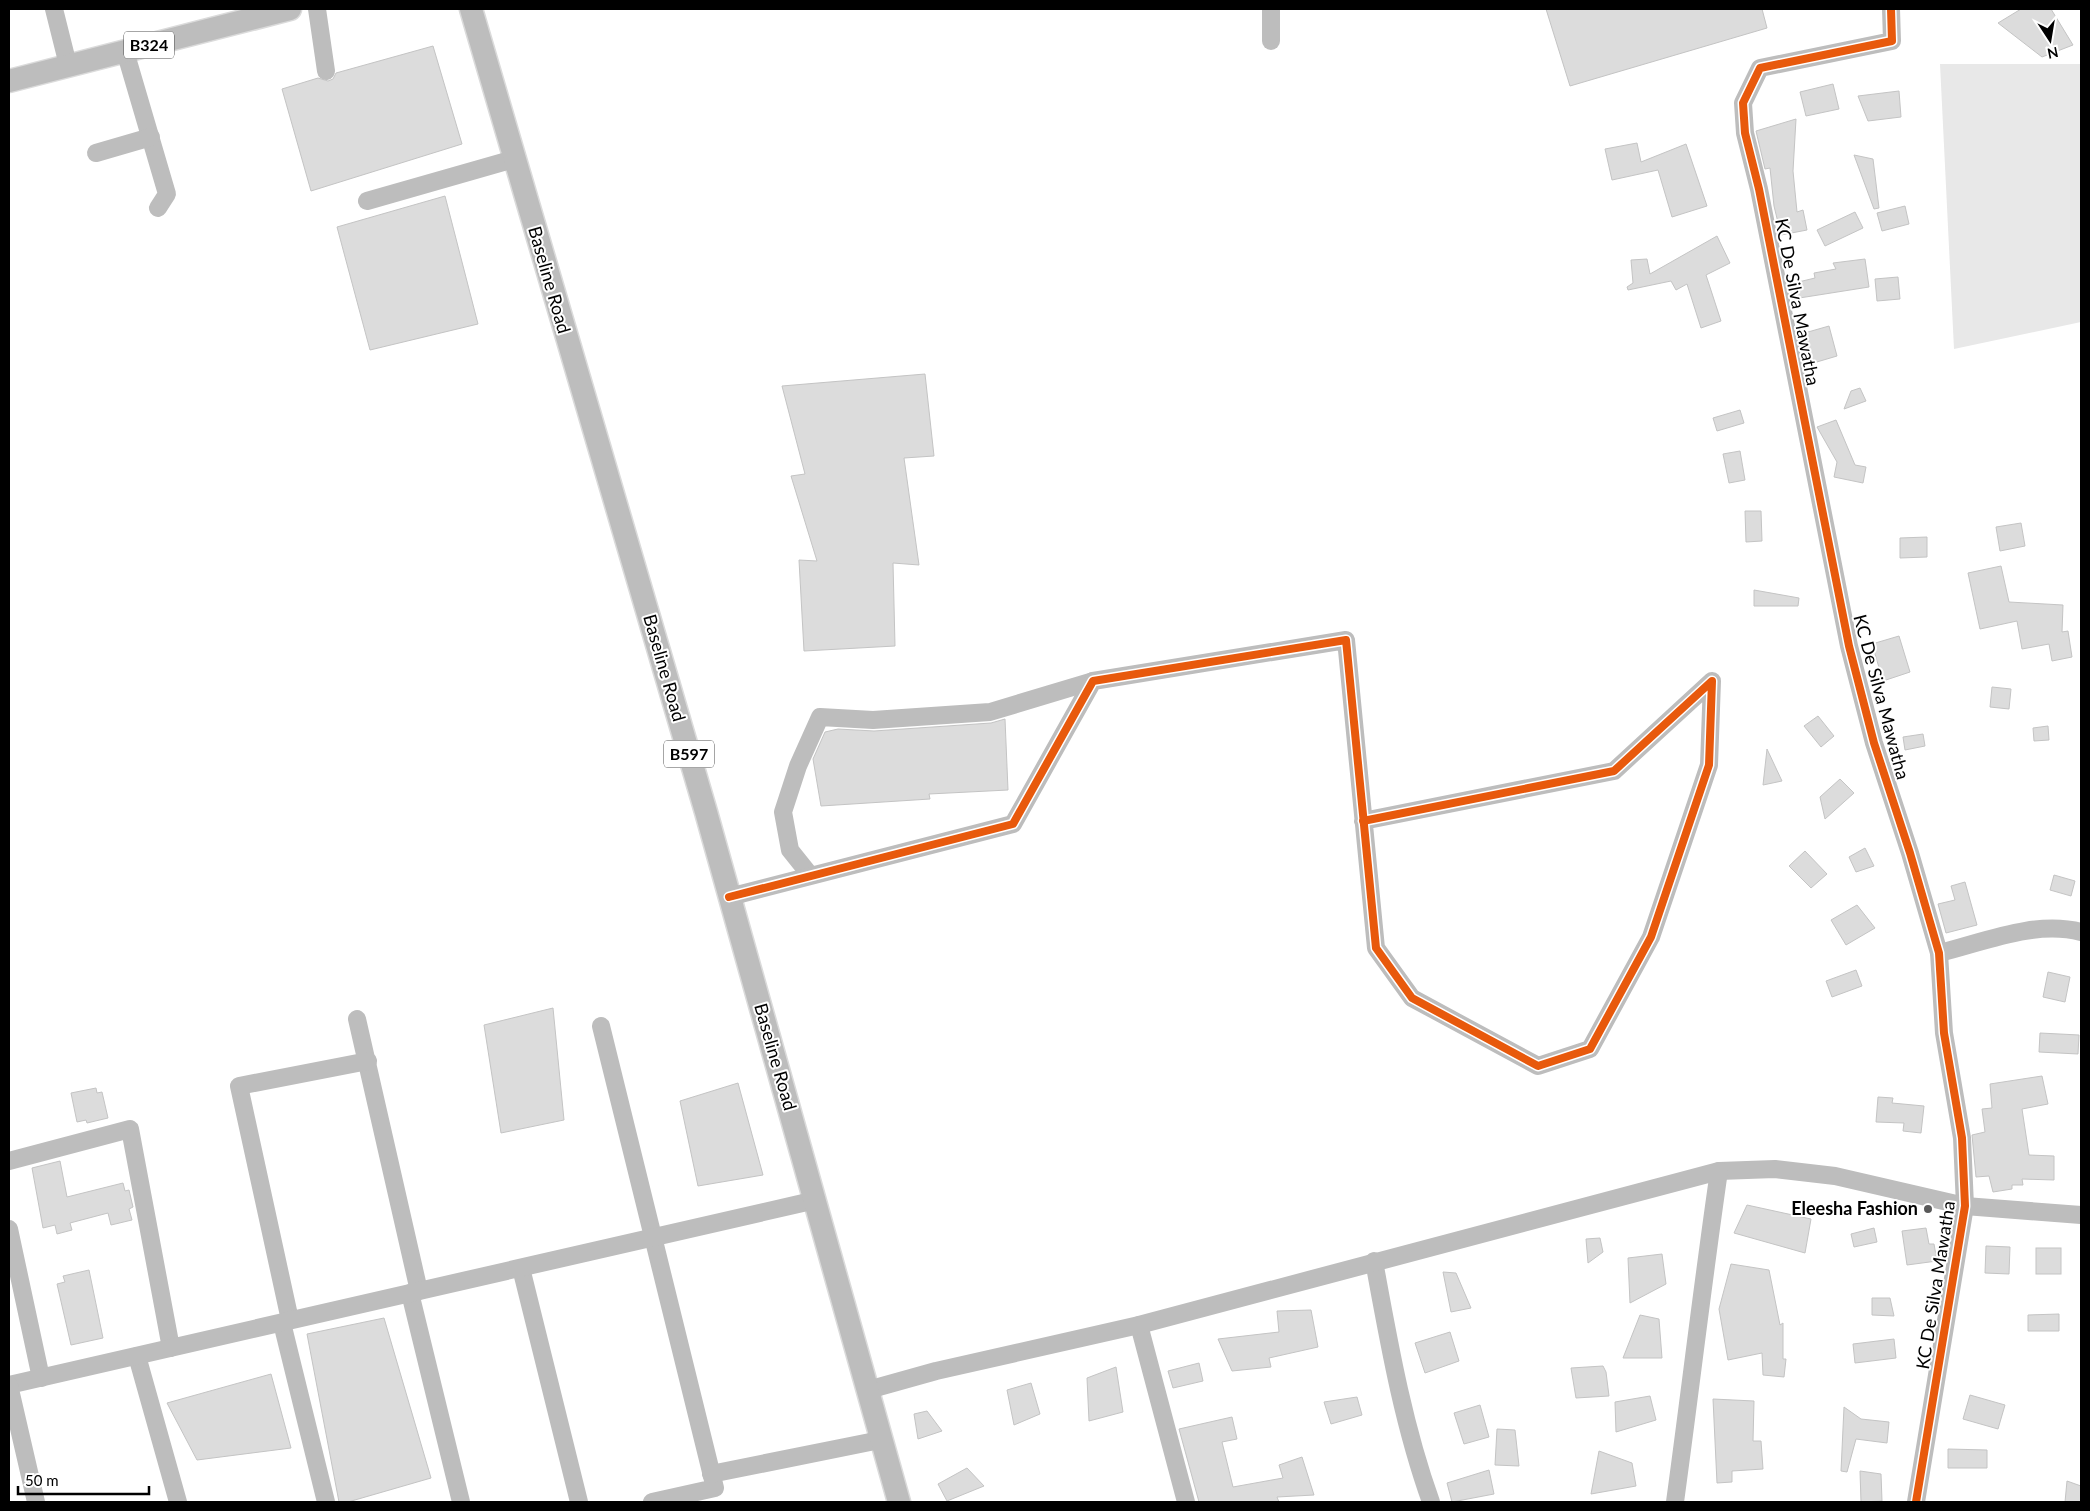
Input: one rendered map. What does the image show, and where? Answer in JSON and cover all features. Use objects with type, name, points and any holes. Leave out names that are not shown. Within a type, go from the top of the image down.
[{"type":"main road","name":"B324","points":[[9,81],[290,9]]},
{"type":"main road","name":"Baseline Road","points":[[471,9],[703,802],[816,1200],[880,1440],[899,1502]]},
{"type":"street","points":[[54,9],[68,65]]},
{"type":"street","points":[[318,9],[326,71]]},
{"type":"street","points":[[1271,9],[1271,41]]},
{"type":"street","name":"KC De Silva Mawatha","points":[[1891,9],[1892,42],[1760,68],[1743,103],[1745,133],[1759,189],[1849,646],[1874,743],[1910,853],[1939,953],[1944,1033],[1962,1138],[1965,1206],[1916,1502]]},
{"type":"street","points":[[125,51],[167,194],[158,208]]},
{"type":"street","points":[[96,153],[151,137]]},
{"type":"street","points":[[367,201],[514,160]]},
{"type":"street","points":[[810,875],[790,850],[783,812],[798,766],[820,717],[873,720],[990,712],[1093,681],[1346,640],[1363,821],[1376,948],[1412,998],[1538,1066],[1590,1049],[1651,938],[1709,765],[1712,682],[1614,771],[1363,821]]},
{"type":"street","points":[[729,897],[1013,824],[1093,681]]},
{"type":"street","points":[[1939,953],[2036,929],[2068,929],[2081,932]]},
{"type":"street","points":[[357,1019],[368,1061],[415,1292],[461,1502]]},
{"type":"street","points":[[601,1026],[715,1488],[652,1502]]},
{"type":"street","points":[[326,1502],[286,1321],[239,1086],[368,1061]]},
{"type":"street","points":[[9,1161],[130,1129],[171,1348]]},
{"type":"street","points":[[868,1390],[936,1371],[1139,1325],[1719,1170],[1776,1169],[1835,1176],[1965,1206],[2081,1215]]},
{"type":"street","points":[[1675,1502],[1698,1317],[1719,1170]]},
{"type":"street","points":[[36,1502],[9,1385],[816,1200]]},
{"type":"street","points":[[9,1229],[41,1378]]},
{"type":"street","points":[[1374,1261],[1393,1366],[1419,1470],[1431,1502]]},
{"type":"street","points":[[521,1268],[579,1502]]},
{"type":"street","points":[[1139,1325],[1186,1502]]},
{"type":"street","points":[[137,1356],[178,1502]]},
{"type":"street","points":[[711,1474],[880,1440]]},
{"type":"shaded area","points":[[1940,64],[2081,64],[2081,322],[1954,349]]},
{"type":"building","points":[[1546,9],[1762,9],[1767,28],[1570,86]]},
{"type":"building","points":[[2021,9],[2051,9],[2073,45],[2042,57],[1998,23]]},
{"type":"building","points":[[433,46],[462,144],[311,191],[282,89],[318,78],[328,81],[333,79],[336,73]]},
{"type":"building","points":[[1833,84],[1839,109],[1806,116],[1800,92]]},
{"type":"building","points":[[1899,91],[1901,117],[1868,121],[1858,96]]},
{"type":"building","points":[[1796,119],[1793,171],[1797,212],[1803,210],[1807,230],[1781,235],[1774,206],[1770,168],[1765,169],[1756,131]]},
{"type":"building","points":[[1637,143],[1641,162],[1686,144],[1707,206],[1672,217],[1658,170],[1612,180],[1605,149]]},
{"type":"building","points":[[1854,155],[1873,159],[1879,208],[1874,209]]},
{"type":"building","points":[[445,196],[478,324],[370,350],[337,227]]},
{"type":"building","points":[[1905,206],[1909,224],[1882,231],[1877,213]]},
{"type":"building","points":[[1855,212],[1863,228],[1825,246],[1817,230]]},
{"type":"building","points":[[1717,236],[1730,263],[1706,275],[1721,321],[1701,328],[1687,284],[1676,290],[1671,281],[1628,290],[1627,287],[1633,283],[1631,260],[1647,259],[1650,274]]},
{"type":"building","points":[[1865,259],[1869,287],[1793,299],[1790,284],[1815,278],[1814,273],[1836,269],[1833,263]]},
{"type":"building","points":[[1898,277],[1900,299],[1877,301],[1875,279]]},
{"type":"building","points":[[1829,326],[1837,356],[1810,364],[1801,334]]},
{"type":"building","points":[[925,374],[934,456],[904,458],[919,565],[893,563],[895,646],[804,651],[799,560],[817,561],[791,476],[805,474],[782,386]]},
{"type":"building","points":[[1860,388],[1866,401],[1844,409],[1851,391]]},
{"type":"building","points":[[1740,410],[1744,423],[1717,431],[1713,418]]},
{"type":"building","points":[[1836,420],[1855,465],[1866,467],[1863,483],[1834,477],[1837,462],[1817,427]]},
{"type":"building","points":[[1740,451],[1745,480],[1729,483],[1723,454]]},
{"type":"building","points":[[1745,511],[1761,511],[1762,541],[1746,542]]},
{"type":"building","points":[[2021,523],[2025,546],[2000,551],[1996,527]]},
{"type":"building","points":[[1927,537],[1927,557],[1900,558],[1900,538]]},
{"type":"building","points":[[2001,566],[2009,602],[2063,605],[2062,632],[2068,631],[2072,657],[2052,661],[2049,644],[2022,649],[2017,621],[1980,629],[1968,573]]},
{"type":"building","points":[[1754,590],[1799,598],[1798,606],[1754,606]]},
{"type":"building","points":[[1899,636],[1910,672],[1883,681],[1872,644]]},
{"type":"building","points":[[1992,687],[2011,689],[2009,709],[1990,707]]},
{"type":"building","points":[[1818,716],[1834,736],[1821,747],[1804,726]]},
{"type":"building","points":[[1005,719],[1008,790],[929,794],[930,799],[821,806],[813,759],[825,732],[838,729],[874,731],[991,723]]},
{"type":"building","points":[[2048,726],[2049,740],[2034,741],[2033,728]]},
{"type":"building","points":[[1923,734],[1925,746],[1905,750],[1903,737]]},
{"type":"building","points":[[1767,749],[1782,781],[1763,785]]},
{"type":"building","points":[[1840,779],[1854,793],[1825,819],[1820,797]]},
{"type":"building","points":[[1865,848],[1874,866],[1856,872],[1849,857]]},
{"type":"building","points":[[1805,851],[1827,874],[1811,888],[1789,866]]},
{"type":"building","points":[[2054,875],[2075,881],[2071,896],[2050,890]]},
{"type":"building","points":[[1965,882],[1977,925],[1946,933],[1938,904],[1955,900],[1951,886]]},
{"type":"building","points":[[1857,905],[1875,928],[1846,945],[1831,920]]},
{"type":"building","points":[[1856,970],[1862,986],[1832,997],[1826,981]]},
{"type":"building","points":[[2048,972],[2070,977],[2065,1002],[2043,997]]},
{"type":"building","points":[[553,1008],[564,1120],[501,1133],[484,1025]]},
{"type":"building","points":[[2040,1033],[2079,1035],[2078,1054],[2039,1052]]},
{"type":"building","points":[[2042,1076],[2048,1104],[2022,1109],[2029,1155],[2054,1156],[2054,1180],[2022,1179],[2023,1185],[2012,1185],[2012,1189],[1993,1192],[1989,1176],[1976,1177],[1972,1135],[1985,1132],[1982,1109],[1992,1108],[1990,1084]]},
{"type":"building","points":[[738,1083],[763,1175],[698,1186],[680,1101]]},
{"type":"building","points":[[96,1088],[97,1093],[102,1092],[108,1118],[87,1123],[86,1120],[77,1122],[71,1093]]},
{"type":"building","points":[[1878,1097],[1893,1098],[1892,1103],[1924,1106],[1921,1133],[1903,1131],[1904,1123],[1876,1122]]},
{"type":"building","points":[[60,1161],[67,1197],[123,1183],[125,1191],[129,1190],[133,1207],[129,1209],[132,1220],[111,1225],[108,1213],[70,1223],[72,1230],[57,1234],[55,1225],[43,1228],[32,1168]]},
{"type":"building","points":[[1747,1205],[1811,1219],[1805,1253],[1734,1233]]},
{"type":"building","points":[[1874,1228],[1877,1242],[1854,1247],[1851,1234]]},
{"type":"building","points":[[1926,1228],[1929,1244],[1934,1244],[1937,1261],[1907,1265],[1902,1231]]},
{"type":"building","points":[[1600,1238],[1603,1252],[1588,1263],[1586,1239]]},
{"type":"building","points":[[1986,1246],[2010,1247],[2009,1274],[1985,1273]]},
{"type":"building","points":[[2036,1248],[2061,1248],[2061,1274],[2036,1274]]},
{"type":"building","points":[[1662,1254],[1666,1284],[1630,1303],[1628,1258]]},
{"type":"building","points":[[1731,1264],[1769,1270],[1780,1325],[1783,1323],[1783,1359],[1786,1359],[1784,1377],[1763,1375],[1762,1353],[1728,1360],[1719,1309]]},
{"type":"building","points":[[89,1270],[103,1338],[71,1345],[57,1284],[65,1282],[63,1276]]},
{"type":"building","points":[[1443,1272],[1456,1273],[1471,1308],[1451,1312]]},
{"type":"building","points":[[1872,1298],[1890,1298],[1894,1316],[1872,1315]]},
{"type":"building","points":[[1311,1310],[1318,1347],[1269,1358],[1271,1367],[1232,1371],[1218,1339],[1279,1332],[1277,1311]]},
{"type":"building","points":[[2059,1314],[2059,1331],[2028,1331],[2028,1315]]},
{"type":"building","points":[[1640,1315],[1659,1319],[1662,1358],[1623,1358]]},
{"type":"building","points":[[384,1318],[431,1478],[348,1502],[339,1502],[307,1334]]},
{"type":"building","points":[[1450,1332],[1459,1361],[1425,1373],[1415,1343]]},
{"type":"building","points":[[1894,1339],[1896,1358],[1855,1363],[1853,1344]]},
{"type":"building","points":[[1199,1363],[1203,1381],[1173,1388],[1168,1371]]},
{"type":"building","points":[[1603,1366],[1606,1372],[1609,1396],[1576,1398],[1571,1368]]},
{"type":"building","points":[[1116,1367],[1123,1412],[1089,1421],[1087,1378]]},
{"type":"building","points":[[271,1374],[291,1448],[197,1460],[167,1403]]},
{"type":"building","points":[[1031,1383],[1040,1414],[1014,1425],[1007,1390]]},
{"type":"building","points":[[1970,1395],[2005,1405],[1998,1429],[1963,1419]]},
{"type":"building","points":[[1650,1396],[1656,1420],[1616,1432],[1615,1402]]},
{"type":"building","points":[[1357,1397],[1362,1415],[1331,1424],[1324,1402]]},
{"type":"building","points":[[1713,1399],[1754,1401],[1753,1441],[1761,1441],[1763,1469],[1732,1471],[1732,1482],[1717,1483]]},
{"type":"building","points":[[1480,1405],[1489,1437],[1464,1444],[1454,1413]]},
{"type":"building","points":[[1844,1407],[1861,1419],[1889,1422],[1887,1443],[1856,1439],[1847,1472],[1841,1471]]},
{"type":"building","points":[[927,1411],[942,1431],[918,1439],[914,1414]]},
{"type":"building","points":[[1232,1417],[1237,1439],[1222,1442],[1233,1487],[1283,1478],[1279,1465],[1302,1457],[1314,1495],[1277,1497],[1279,1502],[1199,1502],[1179,1429]]},
{"type":"building","points":[[1497,1429],[1515,1430],[1519,1466],[1495,1465]]},
{"type":"building","points":[[1948,1449],[1987,1450],[1987,1468],[1948,1468]]},
{"type":"building","points":[[1599,1451],[1632,1463],[1636,1486],[1591,1494]]},
{"type":"building","points":[[967,1468],[984,1486],[947,1501],[938,1484]]},
{"type":"building","points":[[1489,1470],[1494,1494],[1452,1502],[1447,1483]]},
{"type":"building","points":[[1860,1471],[1881,1474],[1882,1501],[1861,1502]]},
{"type":"building","points":[[2067,1481],[2081,1486],[2081,1502],[2065,1502]]},
{"type":"cycle path","points":[[1891,9],[1892,41],[1760,68],[1743,103],[1745,133],[1759,189],[1849,646],[1874,743],[1910,853],[1939,953],[1944,1033],[1962,1138],[1965,1206],[1916,1502]]},
{"type":"cycle path","points":[[729,897],[1013,824],[1093,681],[1346,640],[1376,948],[1412,998],[1538,1066],[1590,1049],[1651,937],[1709,765],[1712,681],[1614,771],[1363,821]]},
{"type":"place","name":"Eleesha Fashion","points":[[1928,1209]]}]
